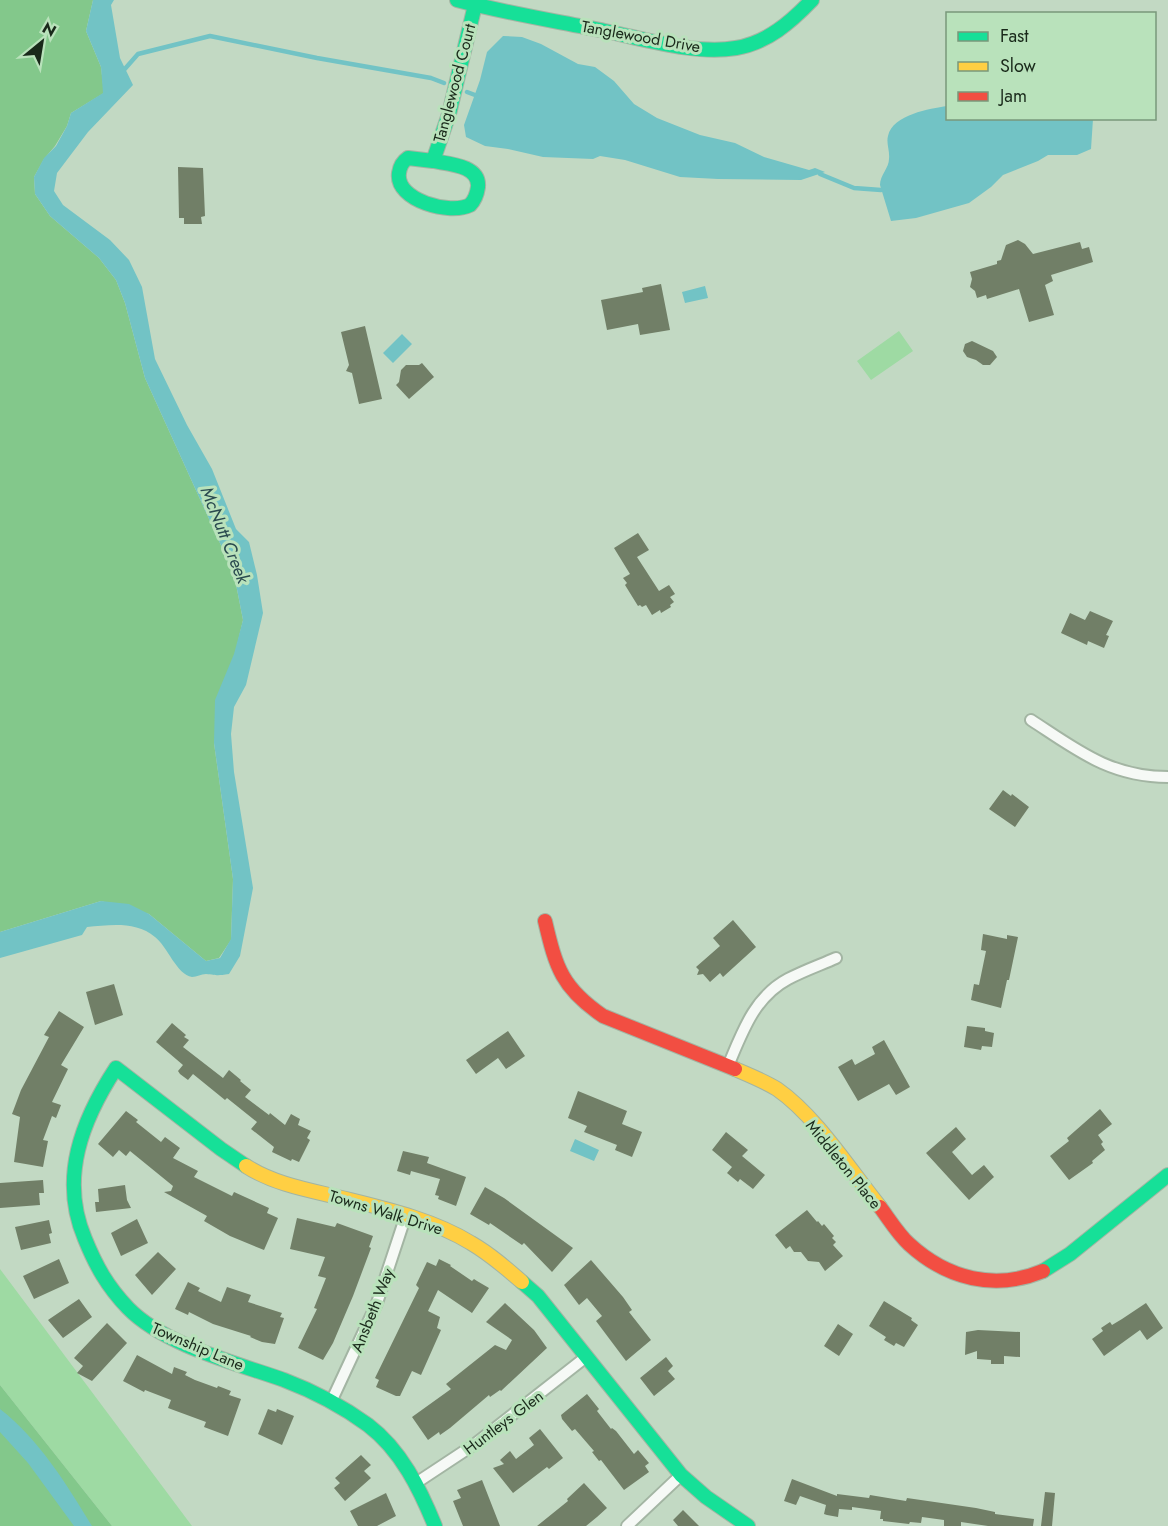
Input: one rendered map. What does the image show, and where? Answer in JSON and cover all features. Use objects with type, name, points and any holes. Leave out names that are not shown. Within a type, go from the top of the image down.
[{"type":"street","name":"Tanglewood Drive","points":[[457,0],[676,44],[722,49],[737,48],[753,43],[778,31],[812,0]]},
{"type":"street","name":"Tanglewood Court","points":[[433,161],[449,114],[475,5]]},
{"type":"street","name":"Tanglewood Court","points":[[409,158],[433,161],[469,168],[474,173],[479,186],[475,200],[469,206],[462,208],[429,206],[411,198],[404,190],[398,179],[400,165],[404,160],[409,158]]},
{"type":"street","points":[[1031,720],[1092,760],[1112,768],[1143,775],[1168,777]]},
{"type":"street","name":"Middleton Place","points":[[545,921],[555,964],[563,981],[586,1006],[603,1016],[728,1066],[776,1089],[793,1102],[814,1124],[908,1244],[931,1260],[956,1273],[984,1281],[1013,1281],[1042,1272],[1070,1254],[1168,1175]]},
{"type":"street","points":[[728,1066],[745,1025],[766,996],[788,979],[836,958]]},
{"type":"street","name":"Towns Walk Drive","points":[[116,1068],[221,1149],[260,1174],[282,1183],[406,1215],[470,1242],[497,1260],[538,1296],[681,1475],[706,1497],[748,1526]]},
{"type":"street","name":"Township Lane","points":[[116,1068],[99,1093],[76,1148],[73,1190],[76,1216],[84,1244],[94,1267],[110,1292],[130,1312],[151,1328],[176,1341],[312,1392],[368,1426],[386,1442],[408,1468],[435,1526]]},
{"type":"street","name":"Ansbeth Way","points":[[331,1402],[377,1303],[406,1215]]},
{"type":"street","name":"Huntleys Glen","points":[[416,1483],[475,1444],[586,1357]]},
{"type":"street","points":[[627,1526],[681,1475]]},
{"type":"green space","points":[[0,0],[93,0],[86,31],[101,67],[104,93],[71,113],[67,126],[34,177],[35,194],[50,216],[99,258],[116,280],[125,303],[145,378],[234,574],[243,620],[214,743],[233,879],[231,940],[219,958],[206,961],[149,914],[101,901],[0,932]]},
{"type":"green space","points":[[899,331],[913,351],[871,380],[857,361]]},
{"type":"green space","points":[[0,1269],[192,1526],[112,1526],[0,1385]]},
{"type":"green space","points":[[0,1385],[112,1526],[0,1526]]},
{"type":"water","name":"McNutt Creek","points":[[93,0],[114,0],[111,5],[120,58],[133,85],[88,132],[57,173],[54,191],[63,205],[110,240],[129,260],[142,287],[155,359],[187,425],[212,469],[236,529],[249,542],[263,613],[246,685],[234,707],[231,734],[234,772],[253,888],[240,956],[229,974],[225,975],[204,974],[192,977],[187,975],[177,966],[155,937],[140,928],[122,925],[87,927],[82,935],[0,958],[0,932],[101,901],[129,904],[149,914],[206,961],[220,958],[231,939],[233,879],[214,743],[215,700],[234,654],[243,620],[234,574],[145,378],[125,303],[116,280],[99,258],[50,216],[35,194],[34,177],[44,158],[56,146],[71,113],[103,93],[101,67],[86,31]]},
{"type":"water","points":[[503,36],[522,37],[541,44],[578,64],[595,67],[614,81],[634,104],[657,118],[700,135],[735,143],[764,157],[809,170],[815,168],[825,172],[801,180],[680,177],[625,160],[600,156],[593,159],[543,157],[485,146],[466,137],[464,125],[487,52]]},
{"type":"water","points":[[946,106],[946,120],[1093,120],[1091,149],[1077,155],[1048,155],[1003,175],[969,203],[916,218],[891,221],[880,185],[889,162],[888,136],[897,122],[931,109]]},
{"type":"water","points":[[705,286],[708,298],[685,303],[682,292]]},
{"type":"water","points":[[402,334],[412,344],[393,363],[383,353]]},
{"type":"water","points":[[575,1139],[599,1150],[594,1161],[570,1151]]},
{"type":"water","points":[[0,1409],[40,1448],[92,1526],[74,1526],[28,1463],[0,1432]]},
{"type":"building","points":[[178,167],[203,168],[205,216],[201,217],[202,224],[184,224],[184,218],[179,218]]},
{"type":"building","points":[[1018,240],[1025,244],[1033,254],[1080,242],[1082,249],[1089,247],[1093,262],[1051,275],[1053,281],[1045,285],[1054,315],[1029,322],[1019,289],[987,299],[986,295],[977,298],[975,291],[970,287],[972,279],[970,272],[997,264],[997,261],[1001,260],[1006,245]]},
{"type":"building","points":[[661,284],[670,330],[640,335],[638,324],[607,330],[601,300],[643,292],[642,288]]},
{"type":"building","points":[[365,326],[382,399],[359,404],[352,373],[346,371],[349,365],[341,332]]},
{"type":"building","points":[[972,341],[993,351],[997,357],[990,365],[983,365],[967,357],[963,351],[965,344]]},
{"type":"building","points":[[422,363],[434,377],[409,399],[396,385],[399,382],[401,370],[406,365]]},
{"type":"building","points":[[638,533],[649,550],[637,557],[659,591],[669,585],[675,594],[670,597],[674,602],[670,605],[671,607],[661,613],[660,610],[652,615],[646,605],[638,606],[623,578],[630,574],[614,548]]},
{"type":"building","points":[[1090,611],[1113,621],[1106,635],[1109,636],[1104,648],[1088,641],[1087,645],[1061,633],[1070,613],[1085,620]]},
{"type":"building","points":[[1003,790],[1029,807],[1015,827],[989,809]]},
{"type":"building","points":[[733,920],[756,947],[723,977],[720,973],[710,982],[703,974],[697,975],[699,970],[696,967],[720,946],[713,938]]},
{"type":"building","points":[[983,934],[1007,939],[1007,935],[1018,937],[1001,1008],[971,1000],[974,984],[979,985],[986,951],[981,950]]},
{"type":"building","points":[[114,984],[123,1015],[95,1025],[86,992]]},
{"type":"building","points":[[59,1011],[84,1027],[61,1065],[68,1069],[52,1102],[61,1105],[56,1118],[52,1116],[43,1140],[48,1141],[43,1167],[14,1162],[20,1117],[12,1114],[21,1090],[49,1037],[44,1035]]},
{"type":"building","points":[[172,1023],[189,1040],[183,1047],[223,1078],[229,1070],[251,1090],[245,1097],[285,1125],[291,1114],[300,1119],[298,1125],[311,1131],[307,1138],[310,1140],[299,1162],[292,1159],[291,1161],[272,1152],[274,1147],[251,1129],[257,1122],[227,1098],[225,1100],[193,1074],[188,1080],[180,1074],[178,1071],[183,1065],[156,1042]]},
{"type":"building","points":[[967,1026],[985,1028],[985,1031],[994,1033],[992,1047],[982,1046],[981,1050],[964,1047]]},
{"type":"building","points":[[508,1031],[525,1056],[506,1069],[498,1058],[476,1074],[466,1060]]},
{"type":"building","points":[[884,1040],[910,1087],[896,1095],[889,1084],[858,1101],[838,1067],[852,1059],[855,1065],[875,1054],[872,1047]]},
{"type":"building","points":[[578,1091],[627,1111],[622,1124],[642,1132],[632,1157],[615,1150],[617,1145],[584,1132],[587,1126],[568,1118]]},
{"type":"building","points":[[1100,1109],[1112,1124],[1098,1135],[1105,1150],[1092,1161],[1093,1163],[1069,1180],[1050,1156],[1069,1141],[1067,1138]]},
{"type":"building","points":[[126,1111],[161,1142],[165,1137],[180,1148],[173,1158],[198,1171],[194,1177],[232,1196],[234,1192],[269,1208],[267,1213],[278,1218],[264,1250],[230,1236],[204,1221],[207,1216],[164,1192],[171,1191],[173,1186],[130,1151],[126,1156],[119,1150],[113,1157],[98,1144]]},
{"type":"building","points":[[956,1127],[966,1139],[952,1152],[972,1175],[984,1165],[994,1177],[969,1200],[926,1153]]},
{"type":"building","points":[[726,1132],[748,1150],[742,1156],[765,1175],[753,1189],[740,1179],[738,1182],[727,1173],[732,1167],[712,1150]]},
{"type":"building","points":[[403,1151],[429,1157],[427,1163],[466,1177],[456,1206],[438,1199],[439,1196],[435,1195],[440,1179],[411,1171],[410,1175],[397,1171]]},
{"type":"building","points":[[43,1180],[44,1193],[39,1193],[40,1205],[0,1208],[0,1183]]},
{"type":"building","points":[[125,1185],[127,1200],[131,1208],[96,1212],[95,1202],[99,1202],[98,1189]]},
{"type":"building","points":[[485,1187],[573,1248],[552,1272],[524,1243],[522,1245],[490,1223],[489,1225],[470,1214]]},
{"type":"building","points":[[807,1210],[834,1236],[832,1238],[836,1242],[833,1245],[843,1256],[825,1271],[819,1262],[808,1261],[801,1252],[794,1252],[790,1246],[786,1249],[775,1235]]},
{"type":"building","points":[[297,1218],[335,1227],[337,1223],[373,1236],[369,1247],[371,1248],[353,1296],[333,1343],[323,1360],[298,1348],[317,1309],[314,1308],[326,1278],[318,1276],[325,1257],[290,1249]]},
{"type":"building","points":[[137,1219],[148,1243],[121,1256],[111,1233]]},
{"type":"building","points":[[49,1220],[52,1233],[49,1234],[51,1243],[21,1250],[15,1227]]},
{"type":"building","points":[[158,1252],[176,1269],[152,1295],[135,1275]]},
{"type":"building","points":[[59,1259],[69,1283],[34,1299],[23,1276]]},
{"type":"building","points":[[439,1259],[472,1281],[474,1279],[489,1288],[472,1313],[438,1290],[428,1311],[440,1317],[437,1328],[441,1330],[421,1375],[412,1371],[400,1396],[396,1396],[376,1387],[379,1380],[375,1378],[419,1288],[416,1285],[427,1262],[436,1266]]},
{"type":"building","points":[[591,1260],[623,1297],[632,1310],[629,1312],[651,1340],[626,1361],[596,1321],[602,1316],[587,1298],[579,1305],[564,1285]]},
{"type":"building","points":[[188,1282],[200,1288],[198,1291],[221,1302],[227,1287],[251,1295],[248,1302],[282,1313],[280,1317],[284,1318],[275,1344],[262,1342],[251,1336],[213,1324],[189,1312],[188,1315],[175,1309]]},
{"type":"building","points":[[79,1299],[92,1317],[63,1338],[48,1320]]},
{"type":"building","points":[[884,1301],[912,1318],[911,1320],[918,1325],[904,1347],[896,1343],[894,1346],[884,1340],[886,1337],[869,1326]]},
{"type":"building","points":[[505,1303],[534,1330],[547,1348],[501,1391],[490,1397],[489,1395],[450,1428],[428,1440],[412,1417],[451,1389],[446,1384],[495,1345],[506,1350],[512,1340],[486,1322]]},
{"type":"building","points":[[1146,1303],[1163,1328],[1147,1340],[1140,1330],[1104,1356],[1092,1339],[1103,1331],[1101,1328],[1110,1322],[1112,1325]]},
{"type":"building","points":[[107,1323],[127,1343],[92,1381],[77,1373],[83,1366],[74,1358]]},
{"type":"building","points":[[838,1324],[853,1334],[839,1356],[824,1346]]},
{"type":"building","points":[[978,1330],[1020,1332],[1020,1357],[1004,1356],[1004,1364],[991,1364],[991,1360],[977,1359],[977,1351],[965,1355],[966,1332]]},
{"type":"building","points":[[137,1355],[172,1374],[174,1367],[187,1372],[185,1375],[195,1380],[231,1391],[229,1395],[241,1399],[228,1436],[204,1427],[206,1422],[168,1408],[171,1400],[145,1390],[144,1392],[123,1381]]},
{"type":"building","points":[[666,1357],[673,1366],[668,1371],[675,1379],[654,1396],[640,1378]]},
{"type":"building","points":[[587,1394],[611,1429],[616,1431],[634,1454],[638,1450],[649,1463],[645,1466],[649,1472],[624,1490],[575,1429],[572,1431],[562,1419],[561,1415]]},
{"type":"building","points":[[268,1409],[276,1412],[277,1409],[294,1416],[282,1445],[258,1434]]},
{"type":"building","points":[[540,1429],[563,1458],[549,1469],[547,1467],[513,1493],[493,1468],[504,1464],[500,1460],[510,1451],[516,1459],[534,1445],[529,1438]]},
{"type":"building","points":[[361,1455],[371,1465],[364,1471],[371,1478],[345,1501],[334,1488],[340,1483],[335,1478]]},
{"type":"building","points":[[792,1479],[837,1496],[837,1494],[869,1498],[870,1495],[906,1501],[907,1498],[976,1508],[995,1512],[995,1514],[1034,1519],[1033,1526],[988,1526],[961,1522],[961,1526],[944,1526],[944,1520],[922,1517],[921,1523],[910,1522],[909,1524],[883,1521],[880,1519],[881,1511],[852,1507],[852,1510],[839,1509],[838,1517],[827,1515],[824,1514],[826,1505],[800,1496],[796,1505],[784,1501]]},
{"type":"building","points":[[482,1480],[500,1526],[463,1526],[453,1501],[461,1498],[457,1490]]},
{"type":"building","points":[[584,1483],[607,1508],[586,1526],[537,1526],[568,1501],[567,1499]]},
{"type":"building","points":[[1045,1492],[1055,1493],[1052,1526],[1041,1526]]},
{"type":"building","points":[[386,1493],[396,1516],[377,1526],[358,1526],[350,1511]]},
{"type":"building","points":[[683,1510],[699,1526],[678,1526],[673,1520]]},
{"type":"waterway","points":[[123,71],[138,54],[210,36],[431,78],[444,83]]},
{"type":"waterway","points":[[467,92],[475,95]]},
{"type":"waterway","points":[[820,174],[854,188],[881,190]]},
{"type":"traffic: fast","points":[[457,0],[670,45],[721,50],[747,45],[768,36],[787,24],[812,0]]},
{"type":"traffic: fast","points":[[433,161],[462,167],[474,174],[478,187],[476,197],[470,205],[450,208],[426,203],[406,191],[400,183],[399,173],[402,164],[408,158],[433,161],[449,114],[475,5]]},
{"type":"traffic: fast","points":[[246,1166],[116,1068],[84,1129],[74,1172],[77,1216],[98,1267],[108,1284],[128,1308],[161,1332],[201,1352],[306,1389],[338,1405],[368,1425],[400,1458],[423,1498],[435,1526]]},
{"type":"traffic: fast","points":[[1043,1271],[1070,1254],[1168,1175]]},
{"type":"traffic: fast","points":[[522,1282],[538,1296],[681,1475],[706,1497],[748,1526]]},
{"type":"traffic: slow","points":[[735,1069],[772,1086],[791,1100],[819,1128],[880,1207]]},
{"type":"traffic: slow","points":[[246,1166],[283,1183],[397,1212],[443,1228],[485,1252],[522,1282]]},
{"type":"traffic: jam","points":[[545,921],[553,952],[563,976],[589,1006],[603,1016],[735,1069]]},
{"type":"traffic: jam","points":[[880,1207],[909,1244],[939,1266],[955,1273],[972,1278],[1007,1280],[1043,1271]]}]
